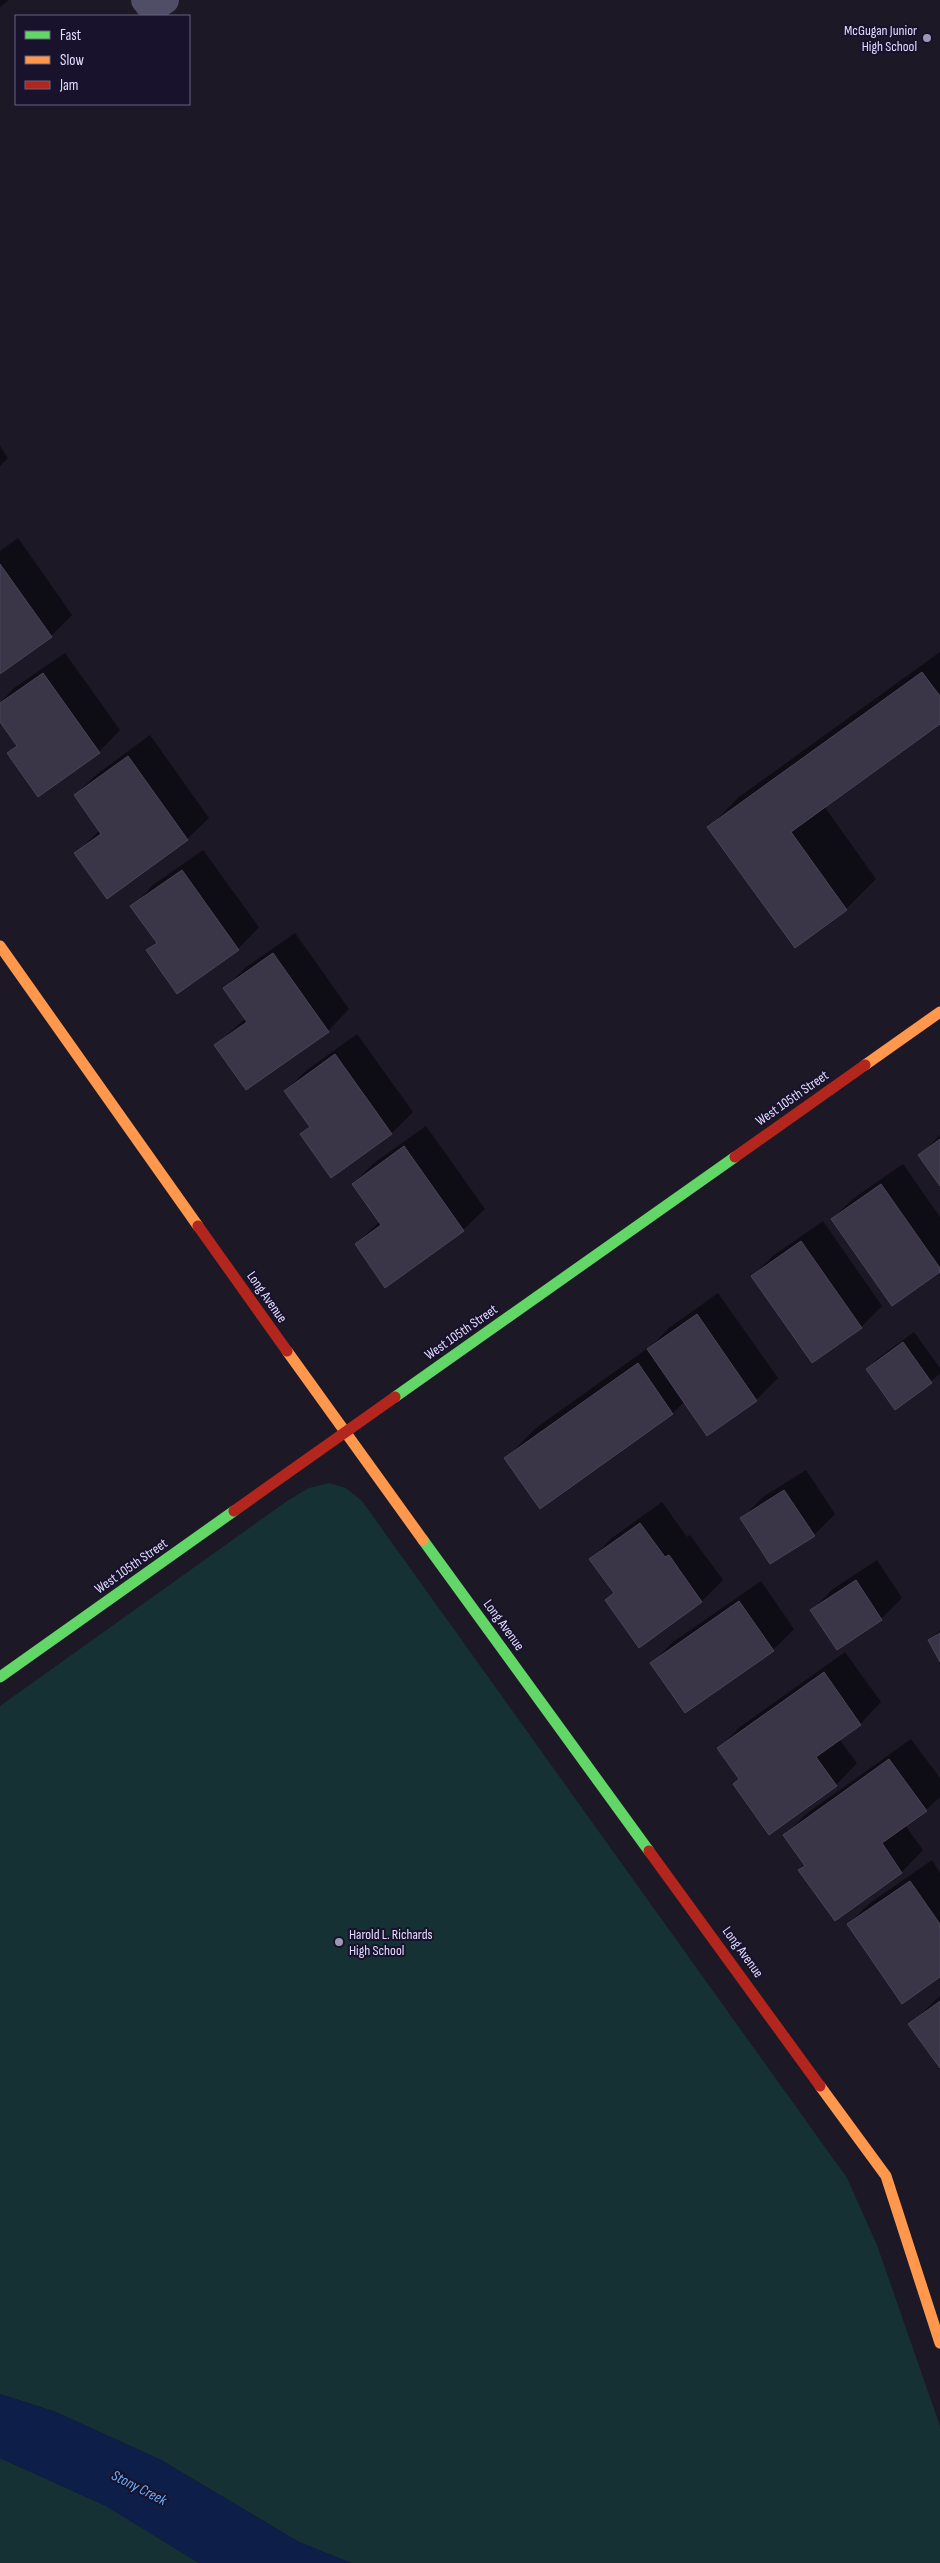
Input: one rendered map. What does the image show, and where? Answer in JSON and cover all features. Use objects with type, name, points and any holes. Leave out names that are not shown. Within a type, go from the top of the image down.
[{"type":"street","name":"Long Avenue","points":[[0,946],[345,1433],[886,2176],[940,2343]]},
{"type":"street","name":"West 105th Street","points":[[0,1677],[940,1012]]},
{"type":"green space","name":"Harold L. Richards High School","points":[[329,1483],[346,1488],[362,1501],[847,2178],[877,2245],[940,2426],[940,2563],[351,2563],[299,2542],[161,2460],[56,2412],[0,2394],[0,1706],[287,1501],[309,1488]]},
{"type":"green space","points":[[0,2458],[106,2506],[199,2563],[0,2563]]},
{"type":"water","name":"Stony Creek","points":[[0,2394],[56,2412],[161,2460],[299,2542],[351,2563],[199,2563],[106,2506],[0,2458]]},
{"type":"building","points":[[0,564],[52,637],[0,674]]},
{"type":"building","points":[[922,672],[940,696],[940,724],[791,832],[847,910],[795,948],[707,827]]},
{"type":"building","points":[[43,673],[100,753],[38,797],[7,753],[17,746],[0,722],[0,703]]},
{"type":"building","points":[[128,756],[188,840],[107,899],[74,853],[101,834],[74,795]]},
{"type":"building","points":[[182,870],[239,950],[177,994],[146,950],[157,943],[130,906]]},
{"type":"building","points":[[273,953],[329,1032],[246,1090],[214,1045],[247,1022],[223,988]]},
{"type":"building","points":[[335,1054],[392,1134],[331,1178],[300,1134],[310,1127],[284,1091]]},
{"type":"building","points":[[940,1139],[940,1186],[918,1155]]},
{"type":"building","points":[[404,1146],[464,1231],[385,1288],[355,1244],[381,1225],[352,1184]]},
{"type":"building","points":[[881,1184],[940,1268],[940,1272],[892,1306],[831,1219]]},
{"type":"building","points":[[801,1241],[862,1328],[812,1363],[751,1276]]},
{"type":"building","points":[[697,1314],[757,1401],[707,1436],[647,1349]]},
{"type":"building","points":[[903,1342],[932,1383],[895,1410],[866,1369]]},
{"type":"building","points":[[638,1363],[673,1414],[540,1509],[504,1458]]},
{"type":"building","points":[[784,1490],[815,1536],[770,1564],[740,1518]]},
{"type":"building","points":[[640,1523],[665,1557],[669,1555],[702,1602],[639,1648],[605,1600],[614,1593],[589,1559]]},
{"type":"building","points":[[856,1580],[882,1620],[837,1650],[810,1610]]},
{"type":"building","points":[[739,1601],[774,1651],[685,1713],[650,1663]]},
{"type":"building","points":[[940,1633],[940,1662],[928,1640]]},
{"type":"building","points":[[824,1672],[861,1725],[816,1757],[837,1786],[769,1835],[733,1784],[739,1779],[717,1748]]},
{"type":"building","points":[[889,1759],[927,1811],[882,1843],[902,1873],[835,1921],[798,1870],[805,1866],[783,1835]]},
{"type":"building","points":[[910,1881],[940,1924],[940,1977],[902,2004],[847,1924]]},
{"type":"building","points":[[940,2001],[940,2068],[908,2024]]},
{"type":"traffic: fast","points":[[395,1397],[735,1157]]},
{"type":"traffic: fast","points":[[0,1677],[234,1511]]},
{"type":"traffic: fast","points":[[423,1540],[649,1851]]},
{"type":"traffic: slow","points":[[0,946],[198,1226]]},
{"type":"traffic: slow","points":[[865,1065],[940,1012]]},
{"type":"traffic: slow","points":[[287,1351],[423,1540]]},
{"type":"traffic: slow","points":[[820,2086],[886,2176],[940,2343]]},
{"type":"traffic: jam","points":[[735,1157],[865,1065]]},
{"type":"traffic: jam","points":[[198,1226],[287,1351]]},
{"type":"traffic: jam","points":[[234,1511],[395,1397]]},
{"type":"traffic: jam","points":[[649,1851],[820,2086]]},
{"type":"place","name":"McGugan Junior High School","points":[[927,38]]},
{"type":"place","name":"Harold L. Richards High School","points":[[339,1942]]}]
